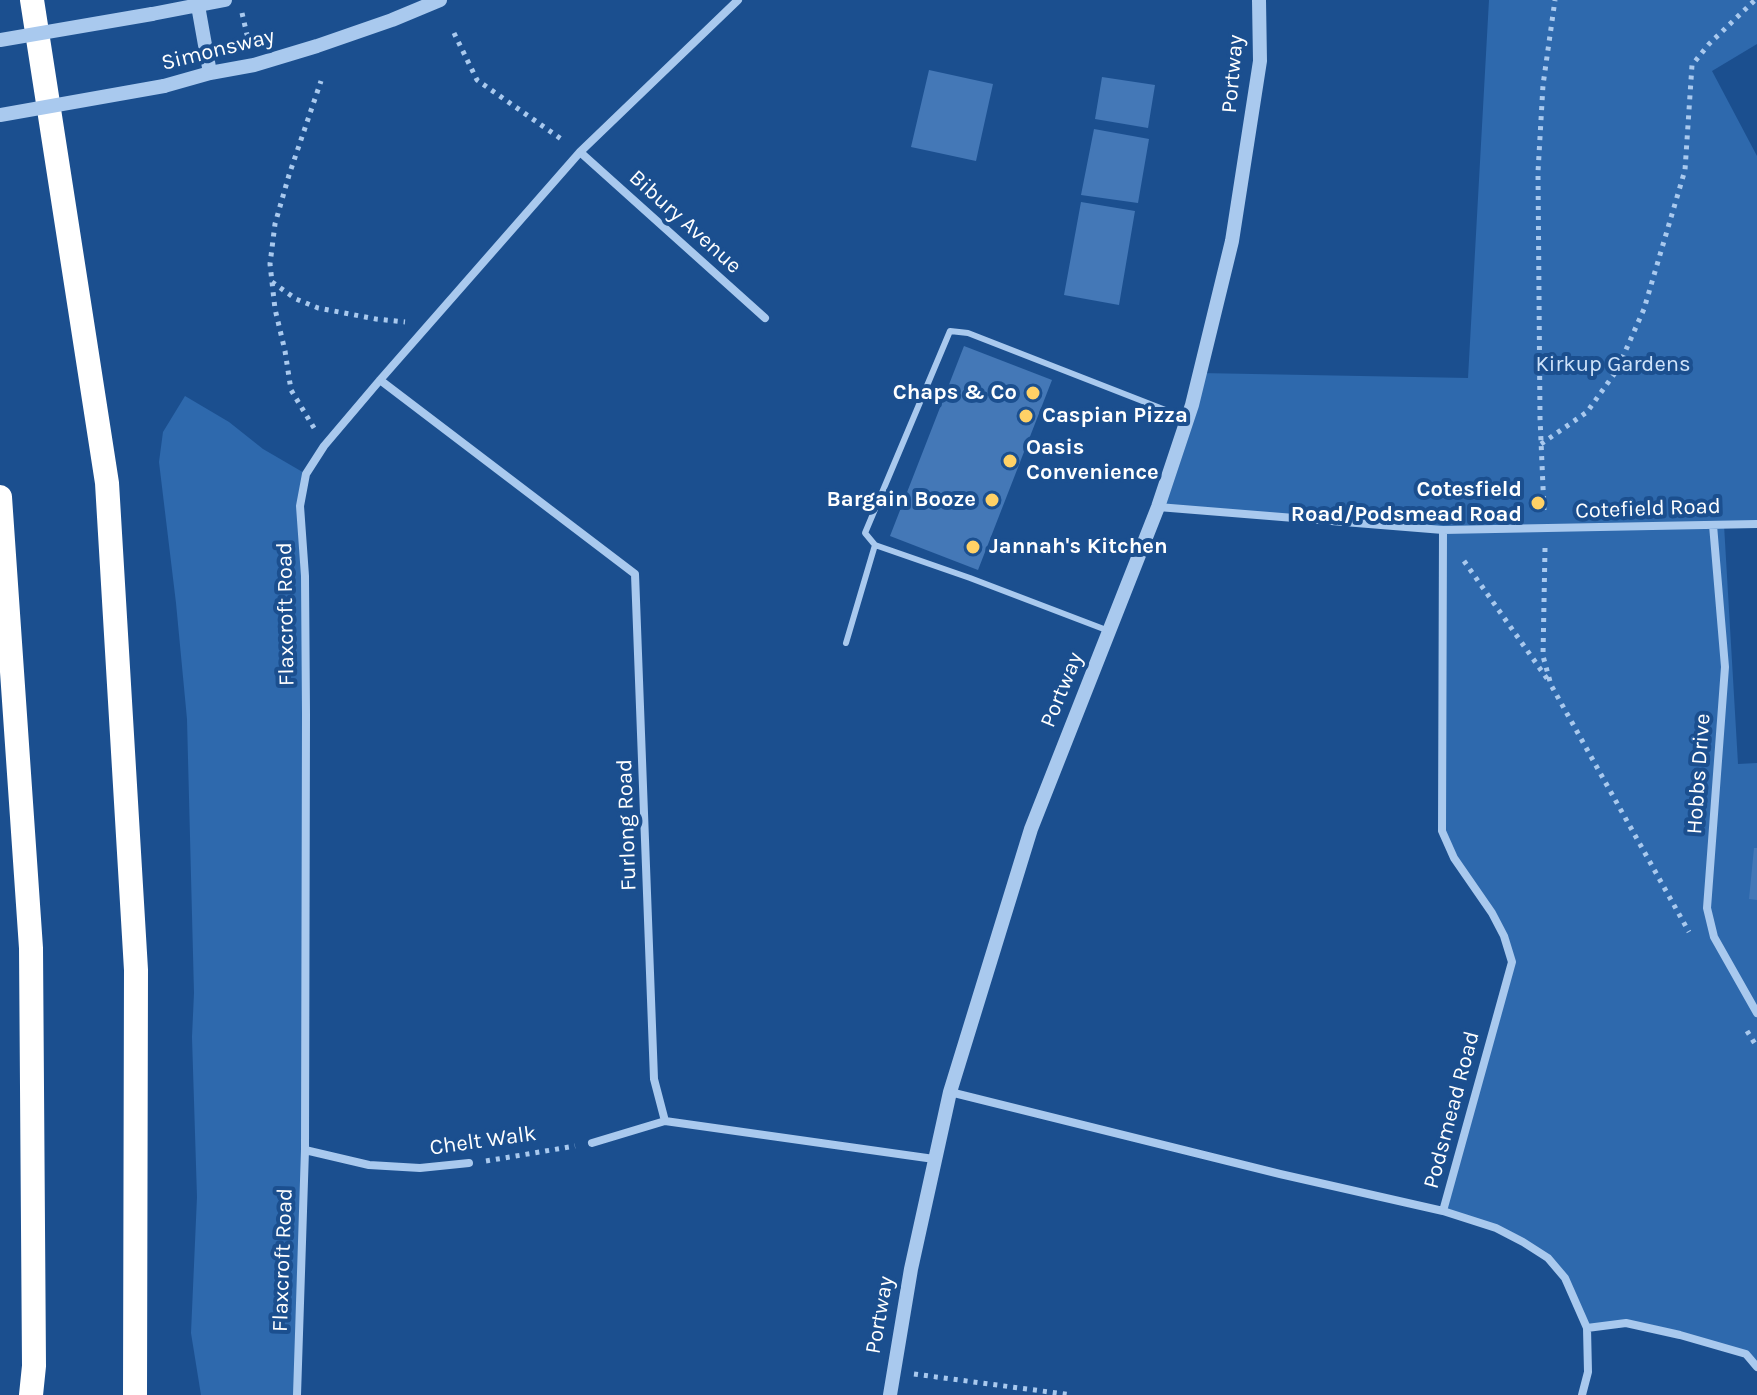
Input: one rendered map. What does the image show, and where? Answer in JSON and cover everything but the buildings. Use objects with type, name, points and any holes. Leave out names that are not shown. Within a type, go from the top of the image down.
[{"type":"highway","points":[[32,0],[107,483],[136,970],[135,1395]]},
{"type":"highway","points":[[0,497],[31,948],[34,1366],[31,1395]]},
{"type":"street","points":[[0,40],[152,14],[197,2],[225,0]]},
{"type":"street","name":"Simonsway","points":[[0,115],[164,86],[254,65],[392,20],[440,0]]},
{"type":"street","name":"Flaxcroft Road","points":[[297,1395],[305,1150],[305,576],[300,506],[306,474],[324,446],[380,380],[580,152],[738,0]]},
{"type":"street","name":"Portway","points":[[890,1395],[911,1269],[950,1092],[1031,829],[1158,507],[1187,419],[1232,241],[1260,61],[1259,0]]},
{"type":"street","points":[[197,2],[210,73]]},
{"type":"street","name":"Bibury Avenue","points":[[580,152],[765,318]]},
{"type":"street","name":"Furlong Road","points":[[380,380],[635,574],[654,1079],[665,1121]]},
{"type":"street","name":"Cotefield Road","points":[[1158,507],[1443,530],[1757,524]]},
{"type":"street","name":"Hobbs Drive","points":[[1713,525],[1725,667],[1707,908],[1714,937],[1757,1013]]},
{"type":"street","name":"Podsmead Road","points":[[950,1092],[1443,1211],[1512,962],[1504,936],[1492,913],[1454,858],[1442,831],[1443,530]]},
{"type":"street","points":[[592,1143],[665,1121],[934,1159]]},
{"type":"street","name":"Chelt Walk","points":[[305,1150],[369,1165],[420,1168],[469,1163]]},
{"type":"street","points":[[1443,1211],[1496,1228],[1523,1242],[1548,1258],[1565,1278],[1587,1328],[1588,1372],[1582,1395]]},
{"type":"street","points":[[1587,1328],[1626,1323],[1680,1335],[1746,1354],[1757,1367]]},
{"type":"lane","points":[[1109,631],[875,545],[865,533],[950,331],[968,333],[1187,419]]},
{"type":"lane","points":[[846,643],[875,545]]},
{"type":"path","points":[[1551,685],[1543,656],[1545,529],[1538,172],[1543,85],[1555,0]]},
{"type":"path","points":[[1541,444],[1587,412],[1617,370],[1644,309],[1685,170],[1692,65],[1709,44],[1755,0]]},
{"type":"path","points":[[241,8],[248,39]]},
{"type":"path","points":[[454,33],[477,80],[580,152]]},
{"type":"path","points":[[321,81],[275,224],[270,264],[291,390],[324,446]]},
{"type":"path","points":[[272,282],[296,299],[318,308],[376,319],[429,324]]},
{"type":"path","points":[[1443,530],[1551,685],[1692,937]]},
{"type":"path","points":[[1741,1019],[1757,1047]]},
{"type":"path","name":"Chelt Walk","points":[[469,1163],[592,1143]]},
{"type":"path","points":[[893,1372],[1072,1395]]},
{"type":"green space","name":"Kirkup Gardens","points":[[1489,0],[1757,0],[1757,44],[1712,71],[1757,156],[1757,524],[1724,525],[1738,764],[1757,763],[1757,1367],[1745,1354],[1626,1323],[1587,1328],[1565,1278],[1523,1242],[1443,1211],[1512,962],[1504,936],[1442,831],[1443,531],[1158,507],[1199,373],[1468,378]]},
{"type":"green space","points":[[185,396],[306,474],[300,506],[305,576],[305,1150],[297,1395],[201,1395],[191,1333],[197,1197],[187,719],[159,462],[163,432]]},
{"type":"place","name":"Chaps & Co","points":[[1033,393]]},
{"type":"place","name":"Caspian Pizza","points":[[1026,416]]},
{"type":"place","name":"Oasis Convenience","points":[[1010,461]]},
{"type":"place","name":"Bargain Booze","points":[[992,500]]},
{"type":"place","name":"Cotesfield Road/Podsmead Road","points":[[1538,503]]},
{"type":"place","name":"Jannah's Kitchen","points":[[973,547]]}]
